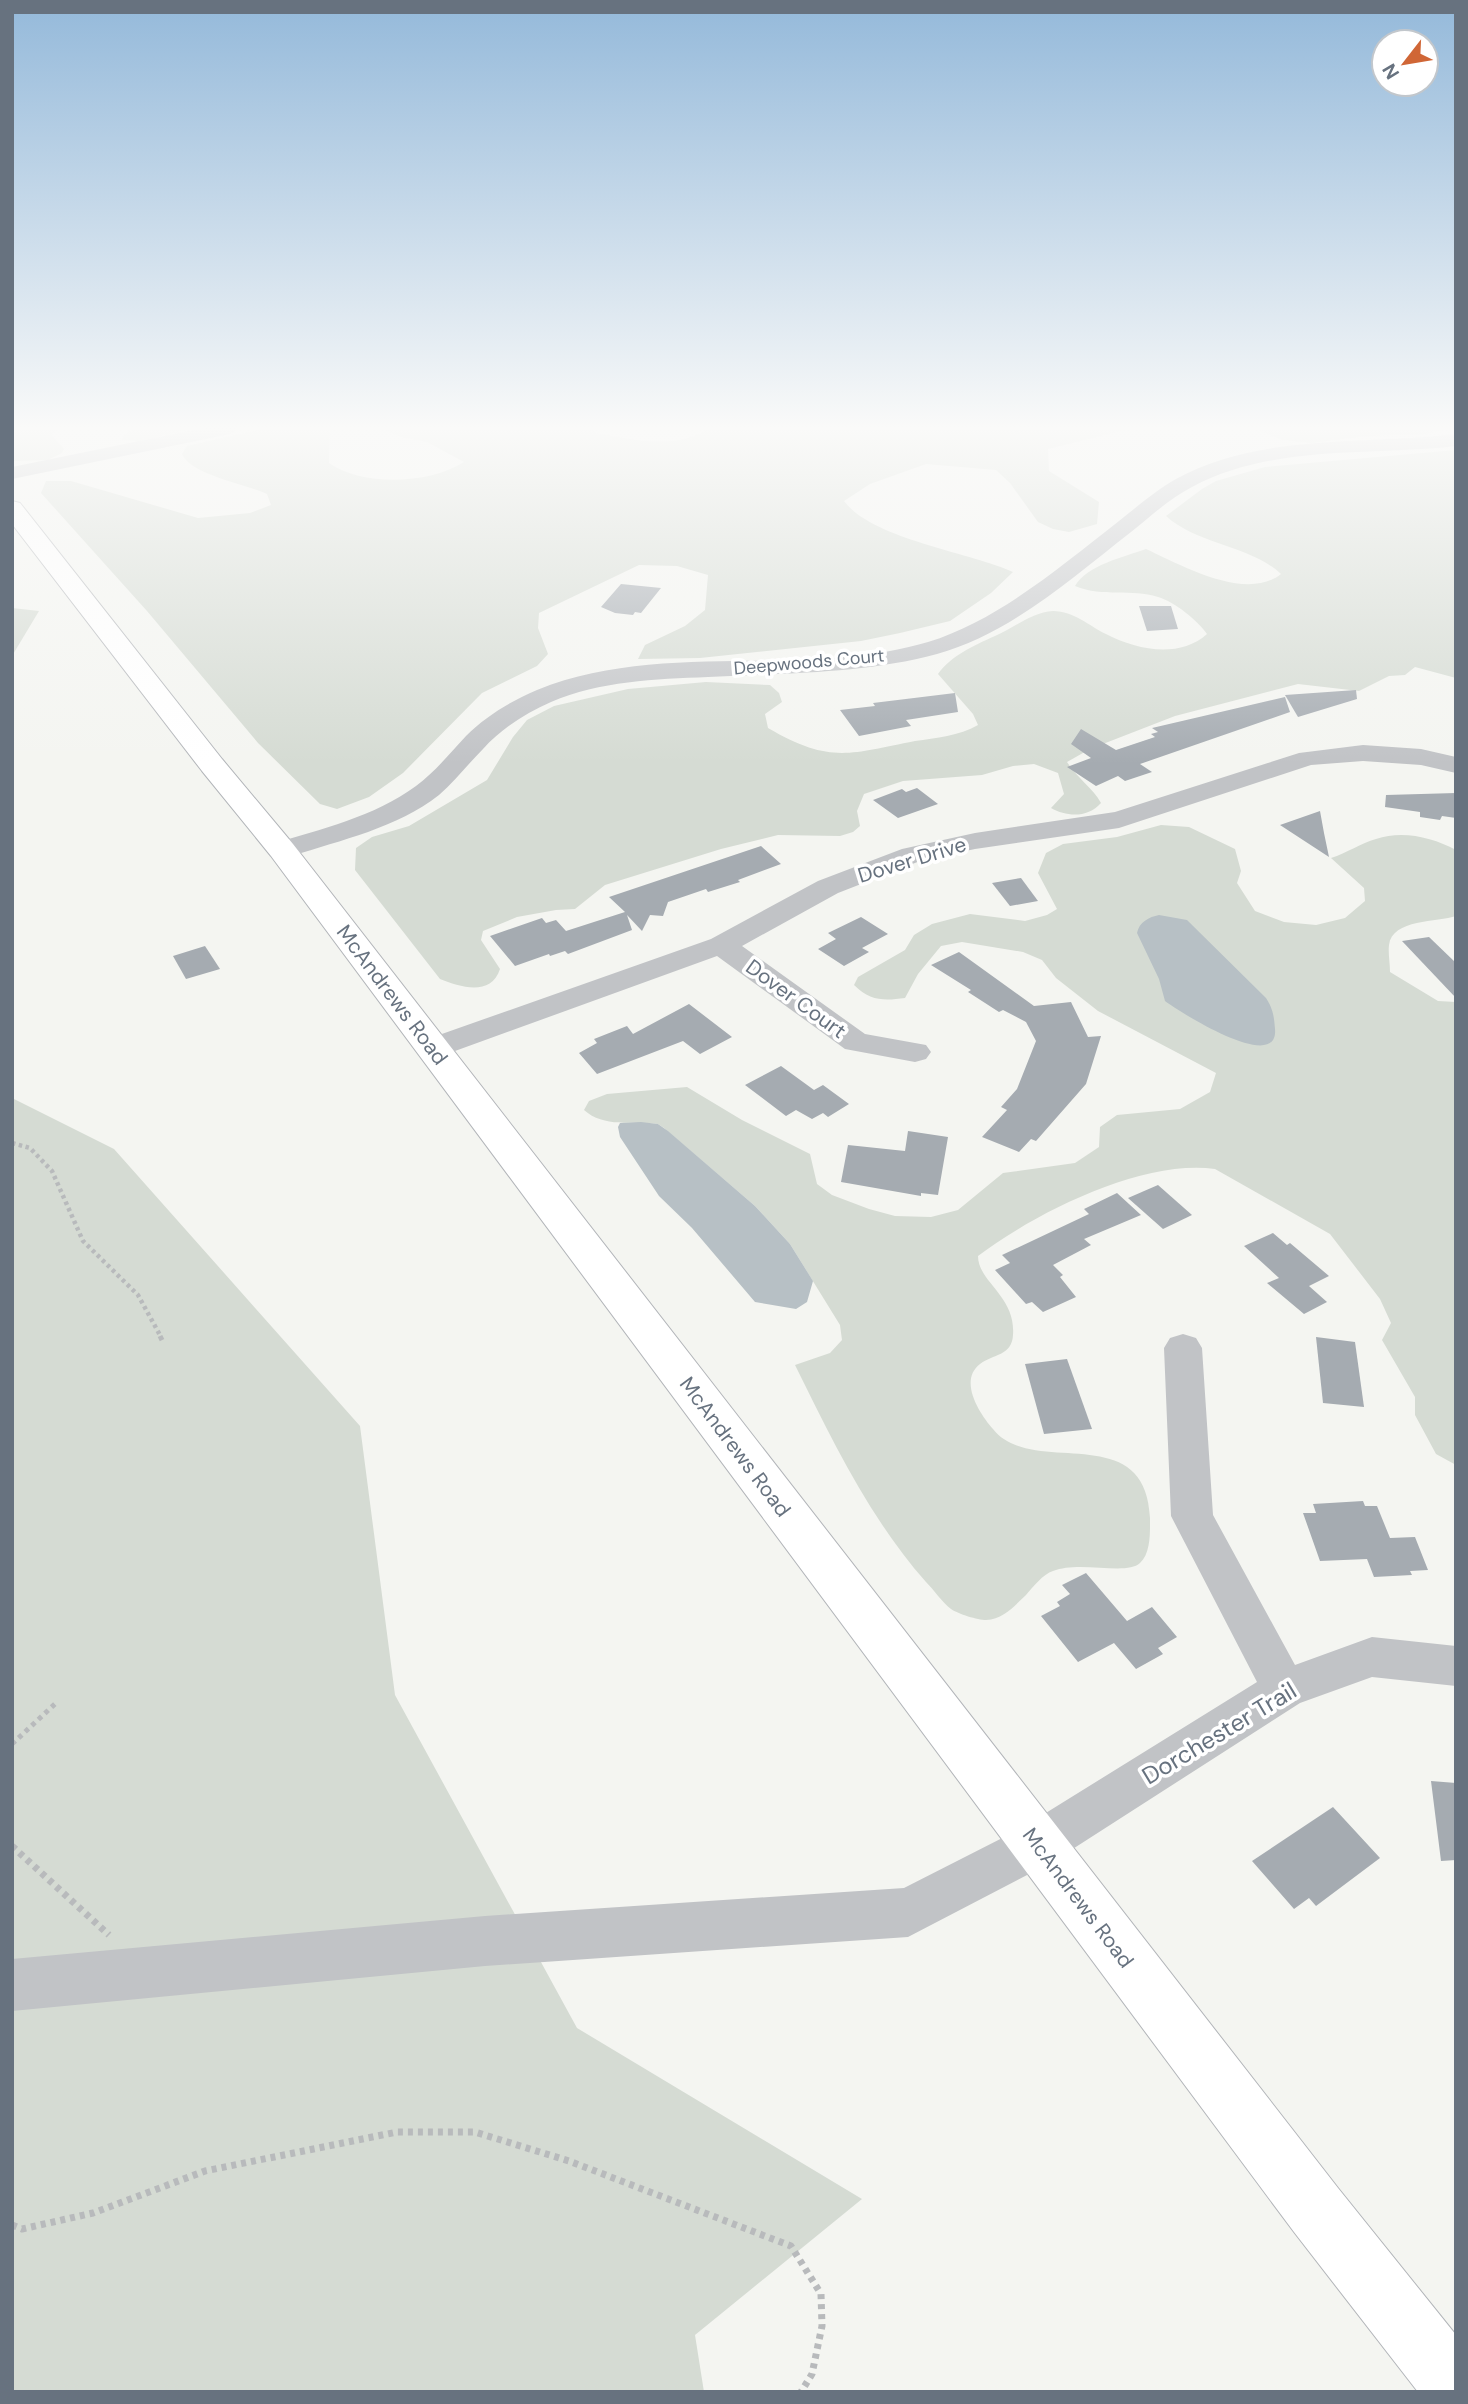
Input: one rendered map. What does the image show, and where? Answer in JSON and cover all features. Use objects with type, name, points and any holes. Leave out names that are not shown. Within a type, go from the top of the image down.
[{"type":"main road","name":"McAndrews Road","points":[[33,540],[282,850],[1037,1845],[1316,2210],[1456,2387]]},
{"type":"street","name":"Deepwoods Court","points":[[282,850],[373,819],[420,796],[456,766],[484,734],[513,711],[545,695],[587,682],[625,675],[849,662],[933,647],[990,624],[1107,540]]},
{"type":"street","name":"Dover Drive","points":[[433,1048],[721,946],[828,887],[912,855],[975,841],[1119,820],[1308,758],[1363,754],[1420,757],[1456,765]]},
{"type":"street","name":"Dover Court","points":[[721,946],[856,1042],[915,1052]]},
{"type":"street","points":[[1183,1348],[1192,1516],[1284,1689]]},
{"type":"street","name":"Dorchester Trail","points":[[12,1985],[485,1941],[908,1912],[1037,1845],[1284,1689],[1372,1657],[1456,1666]]},
{"type":"path","points":[[12,1143],[30,1148],[52,1171],[83,1241],[138,1295],[163,1342]]},
{"type":"path","points":[[12,1744],[56,1703]]},
{"type":"path","points":[[12,1846],[114,1939]]},
{"type":"path","points":[[12,2225],[23,2229],[93,2213],[205,2171],[397,2132],[475,2132],[569,2161],[791,2246],[821,2294],[822,2326],[812,2374],[802,2392]]},
{"type":"shaded area","points":[[83,540],[914,540],[1013,572],[991,593],[950,621],[900,633],[861,641],[700,658],[638,659],[645,645],[685,626],[705,610],[708,575],[677,566],[639,565],[539,613],[538,628],[548,654],[537,666],[482,693],[403,773],[369,797],[337,809],[320,804],[258,743]]},
{"type":"shaded area","points":[[1211,540],[1456,540],[1456,678],[1415,667],[1405,675],[1389,676],[1359,691],[1298,684],[1175,716],[1090,749],[1067,762],[1101,803],[1084,814],[1064,813],[1051,808],[1064,794],[1058,773],[1034,764],[1013,766],[982,775],[903,781],[864,794],[857,811],[860,826],[853,832],[840,836],[778,835],[721,849],[605,885],[575,909],[517,917],[483,931],[481,940],[500,969],[490,984],[482,987],[465,987],[440,979],[355,870],[356,848],[372,837],[409,826],[487,780],[513,737],[527,720],[554,706],[628,689],[706,682],[770,685],[779,693],[782,702],[765,714],[768,728],[808,747],[840,753],[856,752],[947,736],[978,725],[973,714],[938,674],[950,661],[964,652],[1030,617],[1053,611],[1068,613],[1118,640],[1144,648],[1184,647],[1207,634],[1185,612],[1158,597],[1138,593],[1096,592],[1075,586],[1088,572],[1146,549],[1195,571],[1232,583],[1267,582],[1281,574],[1254,557]]},
{"type":"shaded area","points":[[12,608],[39,611],[12,656]]},
{"type":"shaded area","points":[[1161,825],[1189,827],[1235,849],[1241,871],[1237,883],[1255,911],[1284,922],[1316,925],[1345,918],[1365,901],[1364,888],[1331,858],[1370,841],[1396,835],[1427,838],[1456,850],[1456,916],[1417,923],[1398,930],[1392,937],[1389,951],[1390,972],[1438,1001],[1456,1002],[1456,1465],[1436,1454],[1415,1415],[1415,1397],[1382,1340],[1391,1323],[1380,1299],[1330,1234],[1215,1169],[1186,1168],[1155,1172],[1123,1181],[1059,1207],[978,1256],[984,1274],[1009,1310],[1013,1335],[1006,1351],[980,1364],[974,1371],[971,1388],[977,1406],[988,1423],[1011,1443],[1033,1450],[1085,1454],[1109,1459],[1129,1469],[1144,1487],[1150,1518],[1146,1554],[1140,1563],[1133,1567],[1076,1567],[1053,1571],[1003,1615],[986,1620],[978,1619],[951,1609],[906,1558],[853,1478],[823,1422],[795,1365],[830,1353],[842,1340],[840,1325],[790,1244],[755,1206],[658,1124],[609,1122],[584,1110],[589,1101],[607,1094],[687,1087],[742,1120],[810,1154],[817,1184],[832,1195],[895,1216],[931,1217],[958,1210],[1003,1173],[1075,1163],[1099,1147],[1100,1127],[1117,1115],[1180,1109],[1210,1092],[1216,1073],[1098,1011],[1056,978],[1042,960],[1023,952],[962,942],[941,946],[918,974],[905,998],[878,999],[854,985],[858,977],[905,950],[914,935],[932,924],[970,914],[1025,921],[1047,915],[1057,909],[1038,873],[1046,853],[1063,844],[1117,837]]},
{"type":"shaded area","points":[[1159,915],[1187,920],[1266,998],[1274,1020],[1272,1041],[1261,1045],[1226,1036],[1165,1001],[1159,979],[1137,933],[1145,921]]},
{"type":"shaded area","points":[[12,1098],[114,1149],[360,1426],[395,1695],[577,2028],[862,2199],[695,2335],[704,2392],[12,2392]]},
{"type":"shaded area","points":[[620,1123],[658,1124],[668,1131],[755,1206],[790,1244],[813,1281],[807,1302],[796,1309],[755,1302],[692,1228],[659,1196],[620,1137]]},
{"type":"building","points":[[621,584],[661,588],[641,613],[615,613],[601,607]]},
{"type":"building","points":[[1139,606],[1171,606],[1178,629],[1147,631]]},
{"type":"building","points":[[1356,690],[1357,699],[1298,717],[1285,695]]},
{"type":"building","points":[[955,693],[958,712],[906,720],[911,726],[859,736],[840,710],[875,706],[873,703]]},
{"type":"building","points":[[1285,697],[1290,712],[1140,764],[1152,772],[1125,781],[1118,776],[1096,786],[1067,767],[1091,758],[1071,744],[1081,729],[1116,750],[1155,737],[1151,734],[1158,732],[1152,728]]},
{"type":"building","points":[[917,788],[938,804],[898,818],[873,800],[902,789],[906,792]]},
{"type":"building","points":[[1456,793],[1456,818],[1442,816],[1440,820],[1420,817],[1420,812],[1385,807],[1386,795]]},
{"type":"building","points":[[1320,811],[1324,833],[1329,857],[1280,825]]},
{"type":"building","points":[[761,846],[781,864],[738,880],[740,882],[708,892],[706,889],[668,902],[663,916],[650,915],[642,931],[627,915],[632,930],[568,954],[565,951],[550,956],[549,954],[515,966],[490,936],[542,918],[546,923],[556,920],[566,931],[625,912],[609,897]]},
{"type":"building","points":[[1021,878],[1038,901],[1010,906],[992,883]]},
{"type":"building","points":[[861,917],[888,934],[862,948],[869,952],[844,966],[818,949],[836,939],[828,933]]},
{"type":"building","points":[[1429,937],[1456,963],[1456,998],[1402,941]]},
{"type":"building","points":[[205,946],[220,969],[186,979],[173,956]]},
{"type":"building","points":[[959,952],[1034,1006],[1071,1002],[1088,1037],[1101,1036],[1086,1084],[1036,1141],[1031,1139],[1019,1152],[982,1137],[1007,1110],[1001,1107],[1017,1089],[1036,1041],[1026,1022],[1003,1010],[999,1012],[968,992],[971,990],[931,965]]},
{"type":"building","points":[[689,1004],[732,1037],[700,1054],[683,1041],[597,1074],[579,1053],[597,1043],[594,1039],[627,1026],[633,1034]]},
{"type":"building","points":[[781,1066],[814,1090],[823,1085],[849,1104],[828,1117],[823,1113],[812,1119],[796,1110],[786,1116],[745,1085]]},
{"type":"building","points":[[908,1131],[948,1137],[938,1195],[921,1193],[921,1196],[841,1182],[848,1145],[905,1151]]},
{"type":"building","points":[[1158,1185],[1192,1215],[1163,1229],[1128,1198]]},
{"type":"building","points":[[1117,1193],[1141,1215],[1084,1239],[1091,1245],[1053,1265],[1063,1275],[1060,1277],[1076,1297],[1043,1312],[1032,1302],[1026,1304],[995,1270],[1010,1263],[1002,1255],[1089,1214],[1084,1209]]},
{"type":"building","points":[[1273,1233],[1287,1245],[1290,1243],[1329,1276],[1309,1286],[1327,1302],[1304,1314],[1267,1283],[1279,1278],[1244,1246]]},
{"type":"building","points":[[1316,1337],[1355,1342],[1364,1407],[1323,1403]]},
{"type":"building","points":[[1067,1359],[1092,1429],[1044,1434],[1025,1364]]},
{"type":"building","points":[[1363,1501],[1365,1506],[1377,1506],[1390,1538],[1415,1537],[1428,1570],[1410,1571],[1412,1575],[1374,1577],[1367,1559],[1320,1561],[1303,1513],[1316,1513],[1313,1504]]},
{"type":"building","points":[[1086,1573],[1127,1621],[1152,1607],[1177,1637],[1158,1648],[1163,1654],[1136,1669],[1114,1643],[1078,1662],[1041,1616],[1060,1606],[1057,1602],[1070,1594],[1062,1585]]},
{"type":"building","points":[[1431,1781],[1456,1783],[1456,1860],[1441,1861]]},
{"type":"building","points":[[1333,1807],[1380,1858],[1316,1906],[1309,1898],[1294,1909],[1252,1861]]}]
